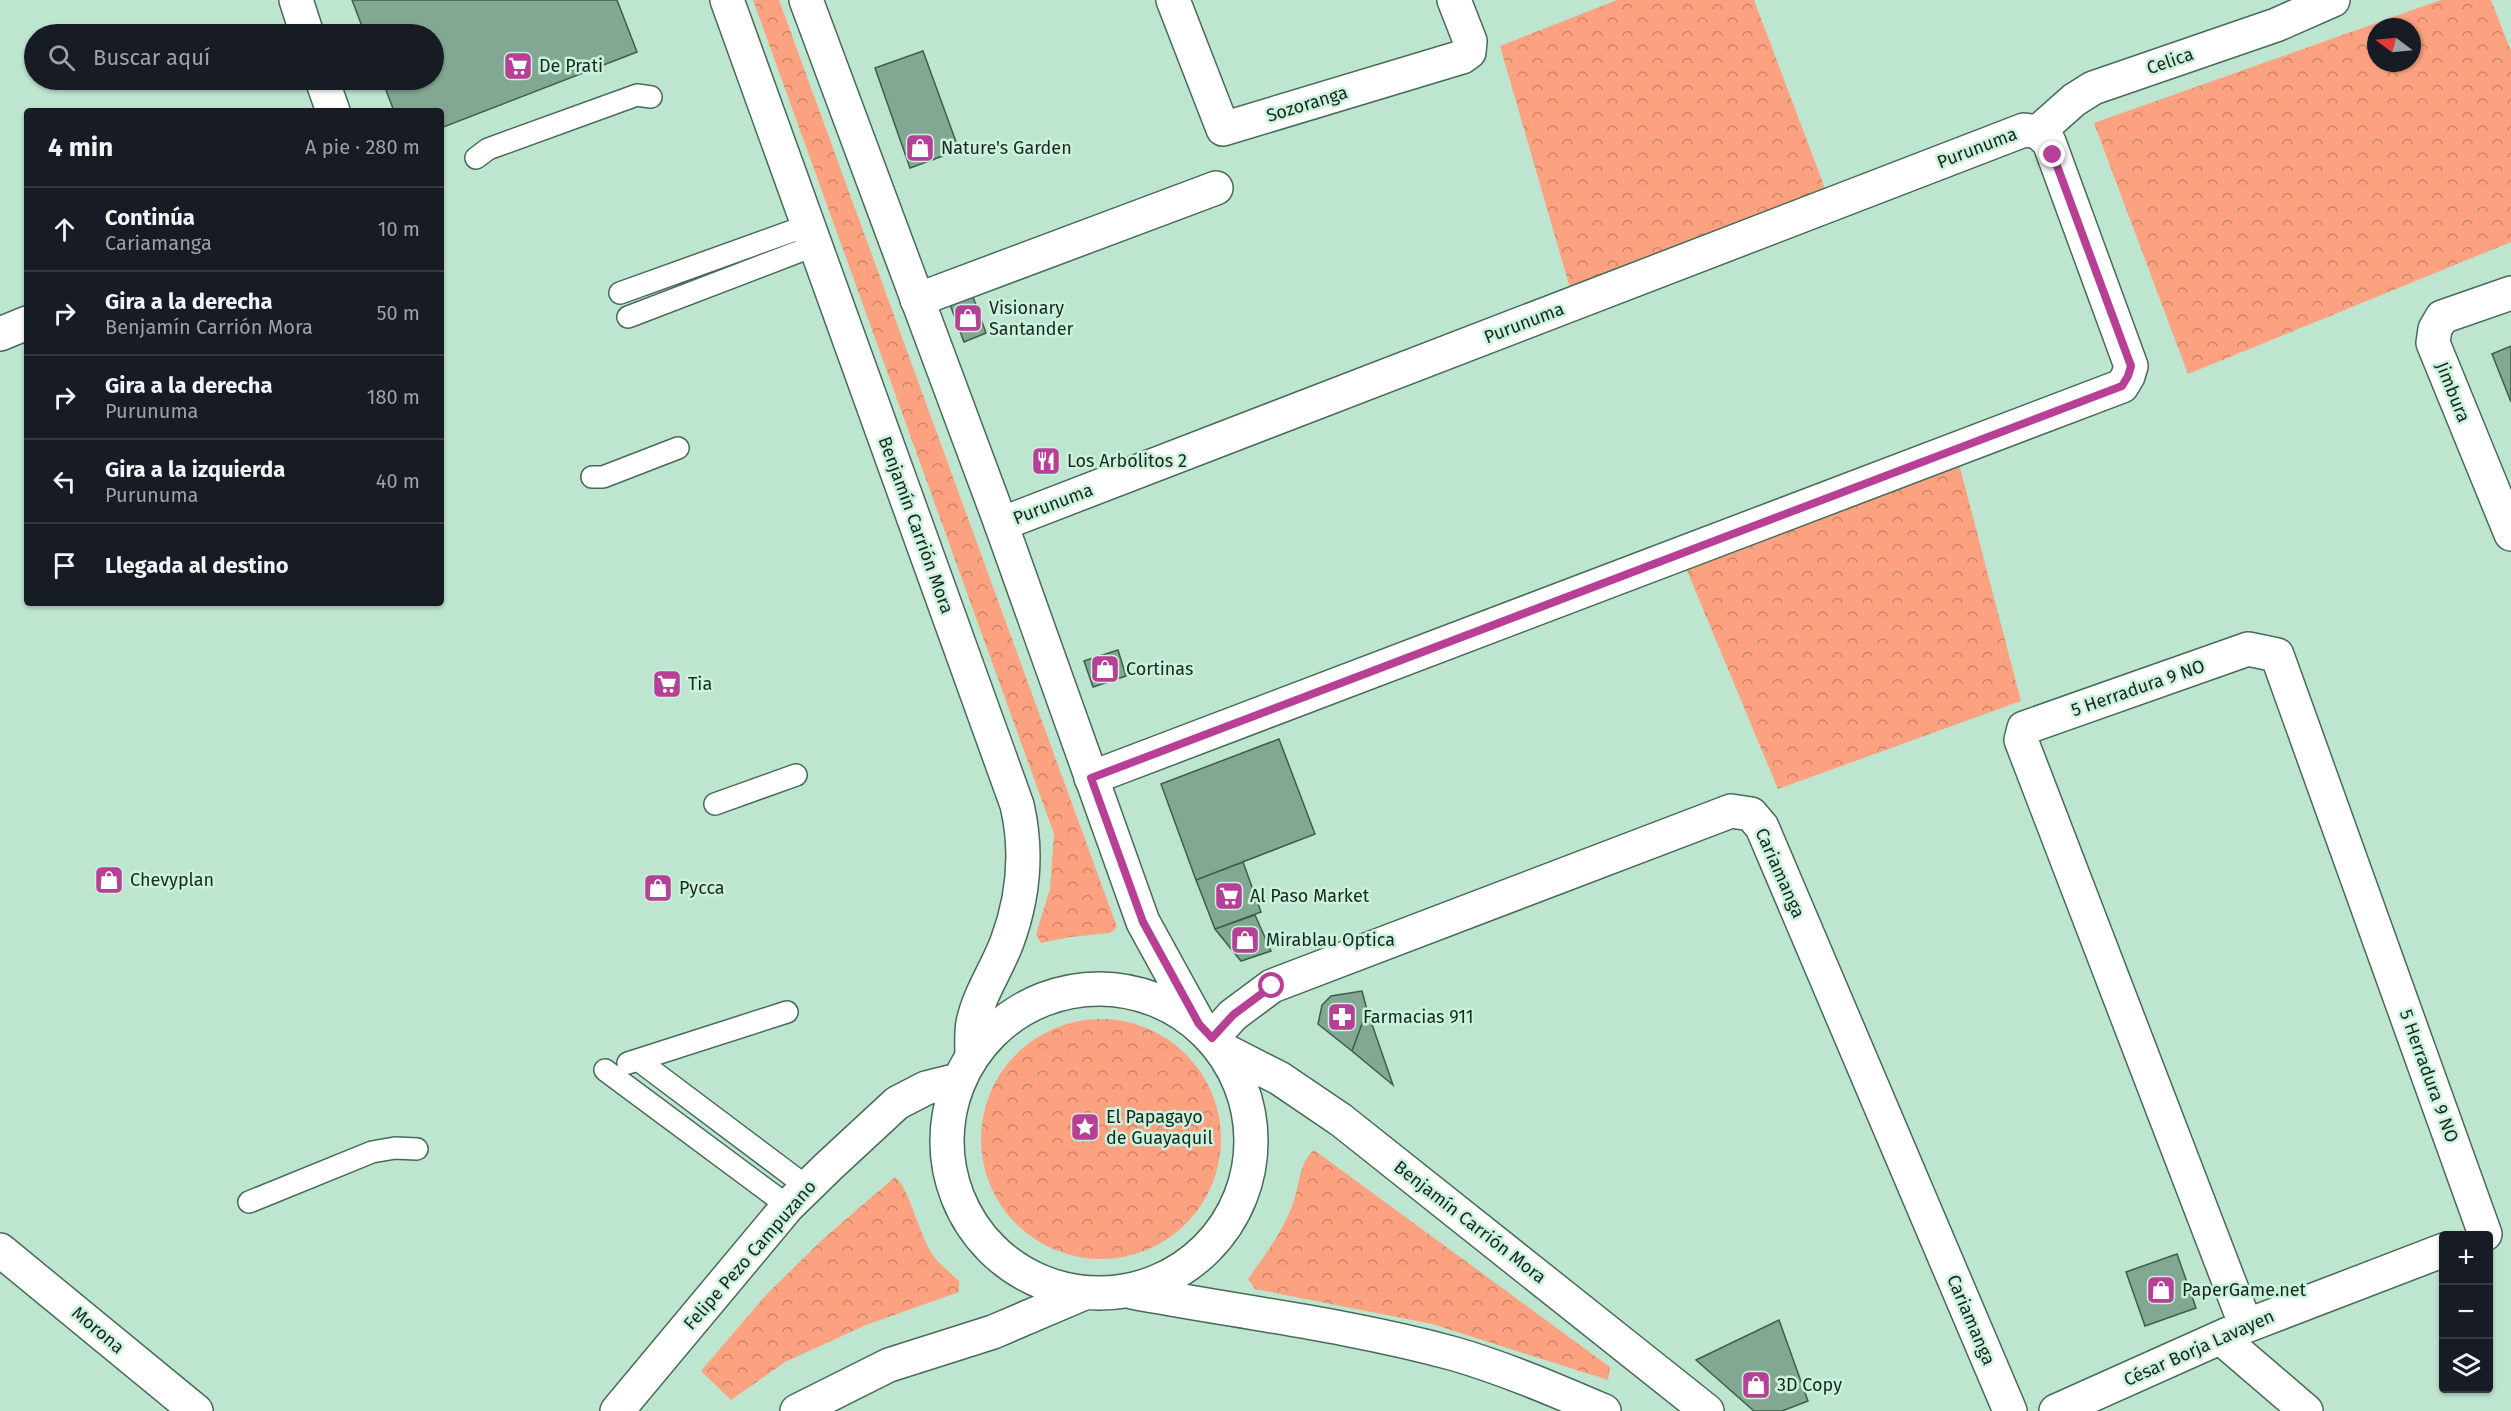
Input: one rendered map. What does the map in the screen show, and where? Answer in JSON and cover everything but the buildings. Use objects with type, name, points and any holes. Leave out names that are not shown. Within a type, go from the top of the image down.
[{"type":"street","points":[[296,0],[304,24]]},
{"type":"street","name":"Benjamín Carrión Mora","points":[[727,0],[1017,805],[1023,833],[1022,893],[1007,943],[981,998],[973,1024],[965,1068]]},
{"type":"street","points":[[806,0],[1001,524],[1143,922],[1245,1095],[1251,1145],[1242,1195],[1217,1239],[1179,1272],[1132,1292]]},
{"type":"street","name":"Sozoranga","points":[[1173,0],[1223,129],[1462,57],[1469,52],[1470,41],[1454,0]]},
{"type":"street","name":"Celica","points":[[2038,132],[2074,100],[2093,88],[2276,25],[2319,3]]},
{"type":"street","points":[[326,90],[332,108]]},
{"type":"street","name":"Purunuma","points":[[1001,524],[2024,130],[2038,132],[2049,142],[2131,366],[2122,386],[1091,778]]},
{"type":"street","points":[[917,300],[1216,188]]},
{"type":"street","name":"Jimbura","points":[[2511,294],[2442,317],[2434,329],[2433,343],[2511,534]]},
{"type":"street","points":[[0,334],[24,324]]},
{"type":"street","name":"5 Herradura 9 NO","points":[[2233,1332],[2021,740],[2024,728],[2248,649],[2277,655],[2492,1231]]},
{"type":"street","name":"Cariamanga","points":[[1211,1037],[1233,1015],[1272,986],[1731,811],[1751,814],[1762,827],[2010,1411]]},
{"type":"street","name":"Benjamín Carrión Mora","points":[[965,1068],[1001,1023],[1037,1000],[1078,989],[1121,989],[1162,1001],[1211,1037],[1279,1078],[1341,1120],[1707,1411]]},
{"type":"street","points":[[965,1068],[946,1126],[949,1175],[966,1219],[996,1256],[1036,1282],[1082,1294],[1132,1292],[1367,1333],[1455,1354],[1541,1383],[1604,1411]]},
{"type":"street","name":"Felipe Pezo Campuzano","points":[[617,1411],[797,1196],[897,1103],[965,1068]]},
{"type":"street","name":"Morona","points":[[0,1250],[196,1411]]},
{"type":"street","name":"César Borja Lavayen","points":[[2056,1411],[2233,1332],[2439,1252]]},
{"type":"street","points":[[797,1411],[890,1365],[993,1332],[1082,1294]]},
{"type":"street","points":[[2233,1332],[2306,1411]]},
{"type":"lane","points":[[476,158],[488,149],[637,95],[651,98]]},
{"type":"lane","points":[[620,293],[812,235]]},
{"type":"lane","points":[[628,317],[812,235]]},
{"type":"lane","points":[[592,477],[603,477],[678,448]]},
{"type":"lane","points":[[715,804],[796,775]]},
{"type":"lane","points":[[787,1012],[605,1070],[797,1196]]},
{"type":"lane","points":[[638,1060],[797,1196]]},
{"type":"lane","points":[[249,1202],[372,1152],[395,1148],[417,1149]]},
{"type":"green space","points":[[753,0],[779,0],[1117,927],[1110,933],[1041,943],[1036,934],[1050,889],[1054,834]]},
{"type":"green space","points":[[1617,0],[1754,0],[1829,199],[1572,295],[1500,46]]},
{"type":"green space","points":[[2441,0],[2491,0],[2511,51],[2511,242],[2188,374],[2094,123],[2367,26],[2367,72],[2421,72],[2421,18],[2390,18]]},
{"type":"green space","points":[[1958,460],[2021,701],[1778,789],[1683,561]]},
{"type":"green space","points":[[1101,1019],[1124,1021],[1147,1028],[1168,1039],[1186,1054],[1201,1072],[1212,1093],[1219,1116],[1221,1139],[1219,1162],[1212,1185],[1201,1206],[1186,1224],[1168,1239],[1147,1250],[1124,1257],[1101,1259],[1078,1257],[1055,1250],[1034,1239],[1016,1224],[1001,1206],[990,1185],[983,1162],[981,1139],[983,1116],[990,1093],[1001,1072],[1016,1054],[1034,1039],[1055,1028],[1078,1021]]},
{"type":"green space","points":[[1314,1150],[1610,1367],[1608,1380],[1432,1324],[1255,1289],[1248,1279],[1275,1240],[1286,1219],[1295,1197],[1303,1166]]},
{"type":"green space","points":[[895,1177],[905,1191],[930,1250],[937,1261],[959,1281],[959,1292],[866,1325],[785,1362],[731,1400],[701,1371],[765,1296],[822,1240]]},
{"type":"place","name":"De Prati","points":[[518,66]]},
{"type":"place","name":"Nature's Garden","points":[[920,148]]},
{"type":"place","name":"Visionary Santander","points":[[968,318]]},
{"type":"place","name":"Los Arbolitos 2","points":[[1046,461]]},
{"type":"place","name":"Cortinas","points":[[1105,669]]},
{"type":"place","name":"Tia","points":[[667,684]]},
{"type":"place","name":"Chevyplan","points":[[109,880]]},
{"type":"place","name":"Pycca","points":[[658,888]]},
{"type":"place","name":"Al Paso Market","points":[[1229,896]]},
{"type":"place","name":"Mirablau Optica","points":[[1245,940]]},
{"type":"place","name":"Farmacias 911","points":[[1342,1017]]},
{"type":"place","name":"El Papagayo de Guayaquil","points":[[1085,1127]]},
{"type":"place","name":"PaperGame.net","points":[[2161,1290]]},
{"type":"place","name":"3D Copy","points":[[1756,1385]]},
{"type":"route","points":[[1272,986],[1233,1015],[1212,1038],[1199,1024],[1143,922],[1091,778],[2122,386],[2131,366],[2053,155]]}]
